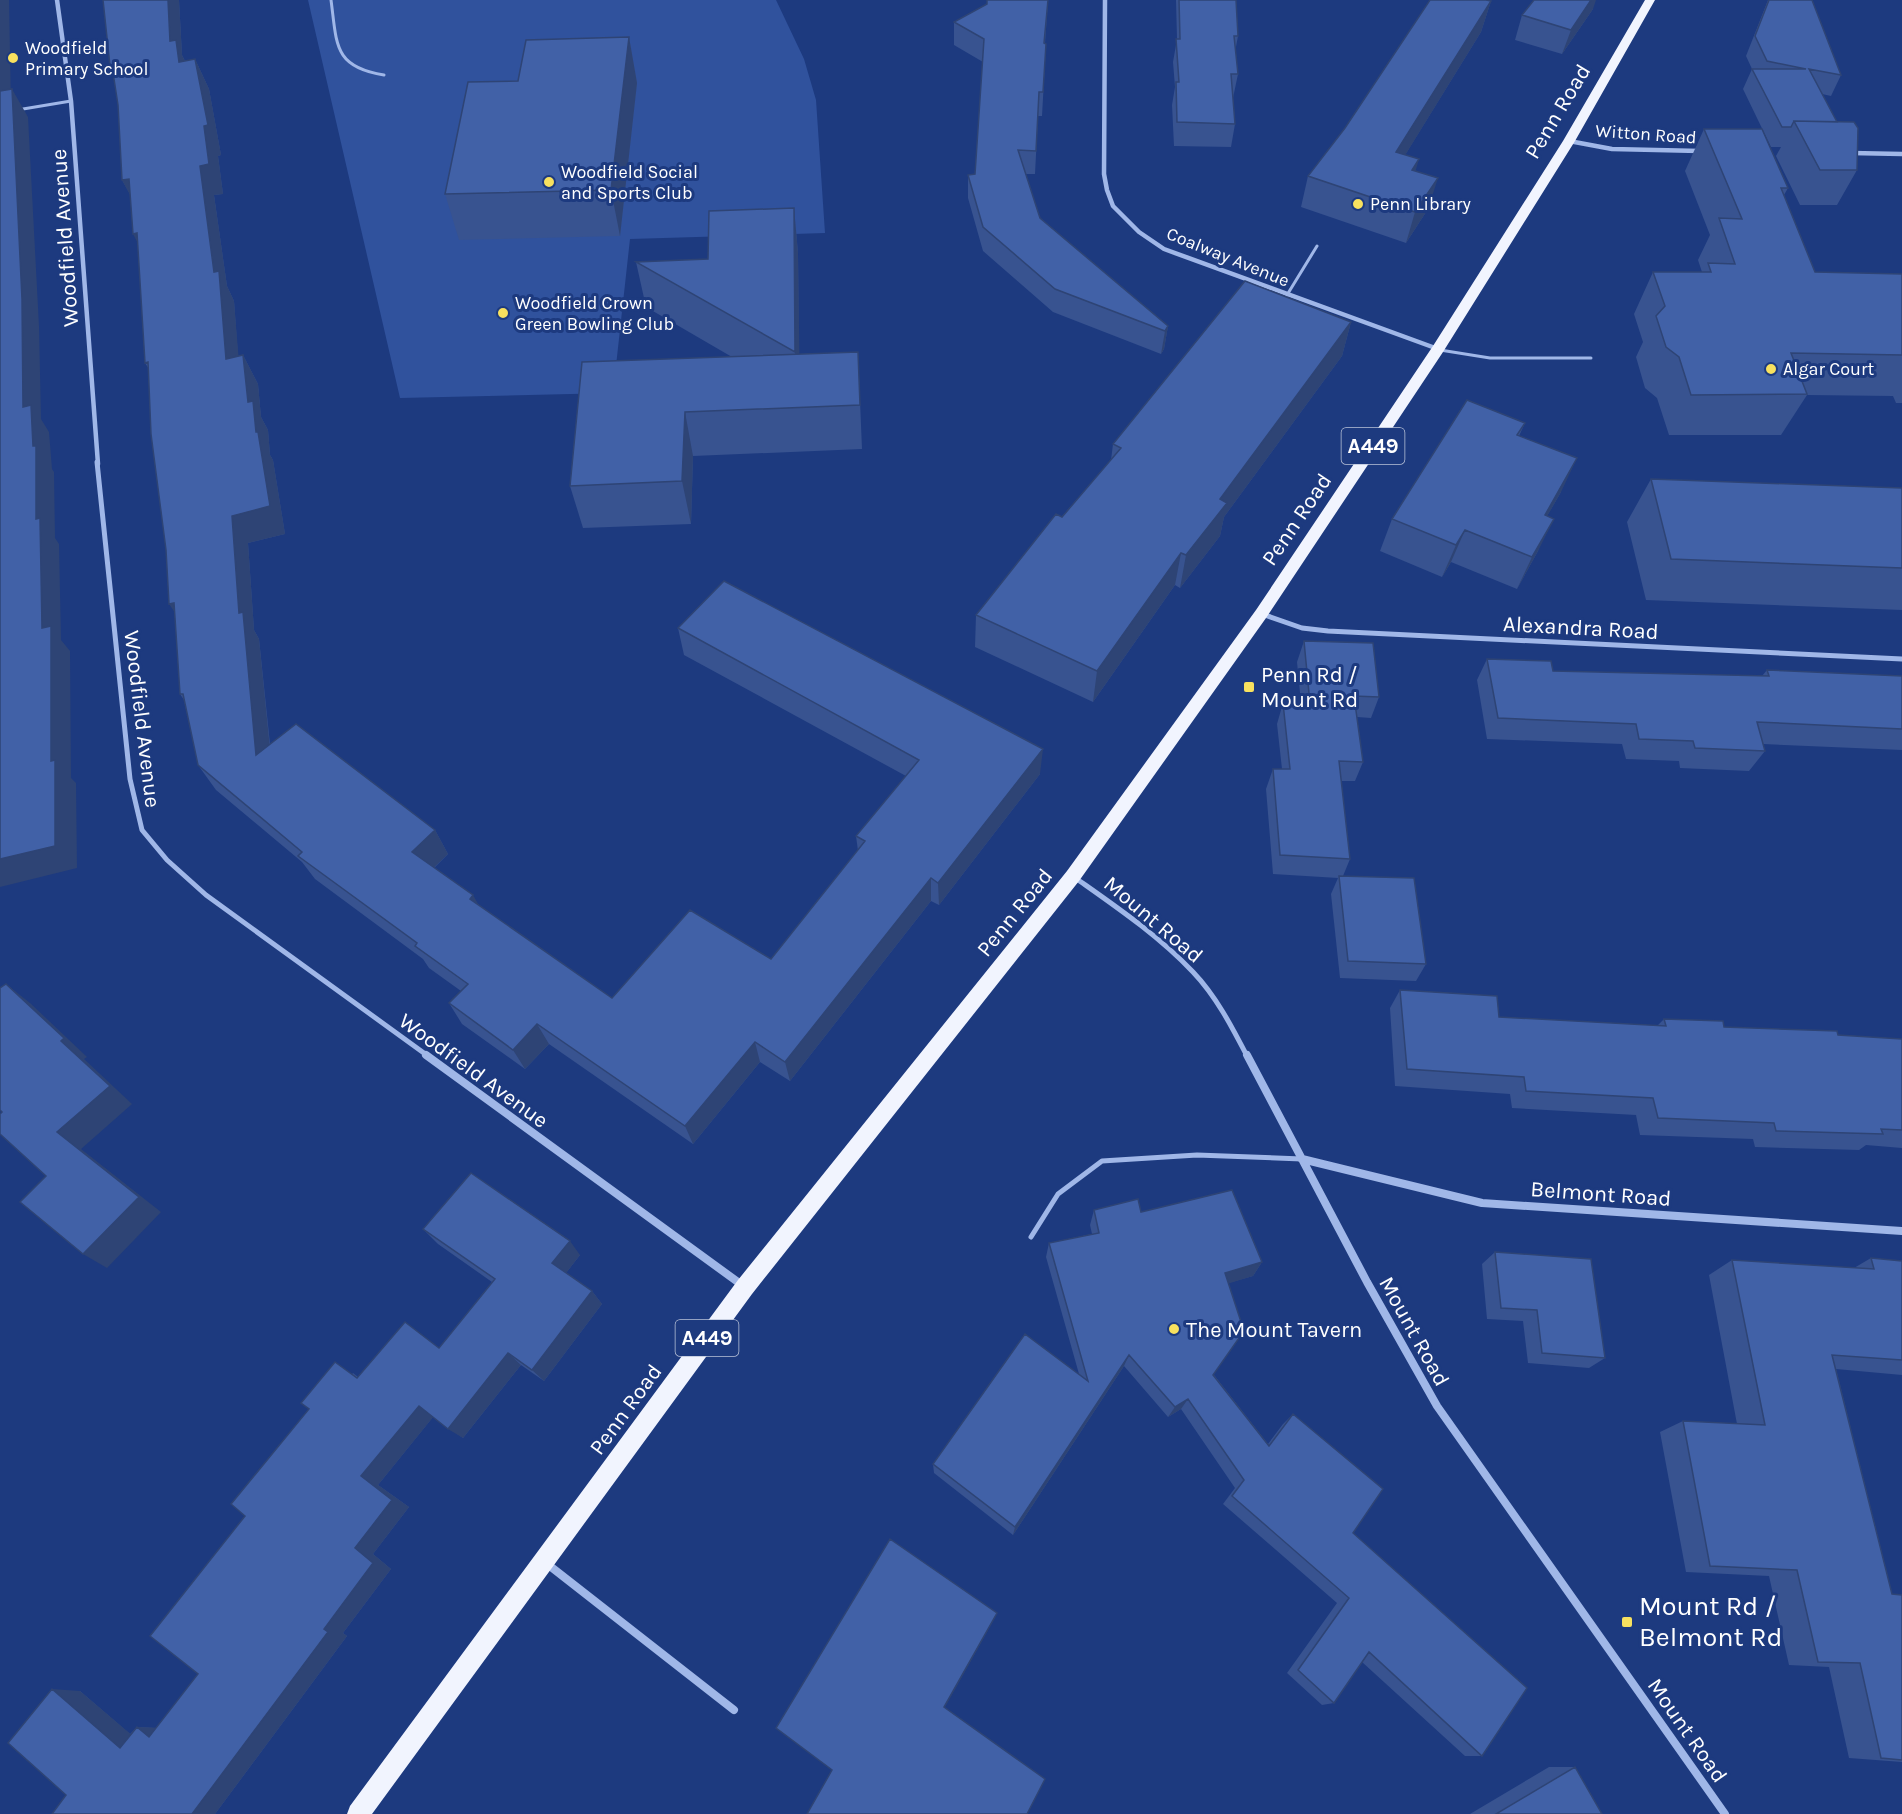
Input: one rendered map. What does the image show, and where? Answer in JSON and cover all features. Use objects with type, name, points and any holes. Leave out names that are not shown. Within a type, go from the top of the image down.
[{"type":"highway","name":"Penn Road","points":[[358,1814],[745,1287],[1073,876],[1261,614],[1438,349],[1569,141],[1650,0]]},
{"type":"street","name":"Woodfield Avenue","points":[[57,0],[70,100],[95,438],[130,779],[142,830],[166,860],[206,895],[745,1287]]},
{"type":"street","name":"Coalway Avenue","points":[[1105,0],[1103,164],[1107,190],[1113,206],[1131,225],[1164,249],[1438,349]]},
{"type":"street","name":"Witton Road","points":[[1569,141],[1612,149],[1707,151]]},
{"type":"street","points":[[1845,153],[1902,154]]},
{"type":"street","name":"Alexandra Road","points":[[1261,614],[1302,628],[1328,631],[1902,659]]},
{"type":"street","name":"Mount Road","points":[[1073,876],[1140,924],[1193,972],[1225,1014],[1437,1406],[1725,1814]]},
{"type":"street","name":"Belmont Road","points":[[1302,1159],[1482,1203],[1902,1231]]},
{"type":"street","points":[[544,1561],[734,1710]]},
{"type":"lane","points":[[331,0],[340,52],[345,62],[361,72],[384,75]]},
{"type":"lane","points":[[15,110],[70,100]]},
{"type":"lane","points":[[1287,295],[1317,246]]},
{"type":"lane","points":[[1438,349],[1490,358],[1591,358]]},
{"type":"lane","points":[[1031,1237],[1058,1194],[1102,1161],[1197,1155],[1302,1159]]},
{"type":"shaded area","points":[[308,0],[776,0],[804,59],[816,100],[825,233],[630,239],[613,393],[400,398]]},
{"type":"building","points":[[103,0],[168,0],[170,41],[176,40],[179,62],[195,59],[208,125],[204,126],[209,164],[200,166],[214,272],[219,271],[226,359],[243,355],[248,402],[253,401],[256,432],[258,432],[270,506],[232,516],[239,613],[243,612],[256,755],[296,724],[435,830],[412,852],[473,895],[470,899],[612,998],[690,910],[771,959],[865,841],[856,836],[919,760],[678,628],[724,581],[1043,749],[938,883],[931,878],[785,1062],[755,1042],[685,1126],[537,1024],[513,1050],[449,1003],[468,984],[415,946],[417,943],[298,856],[302,852],[198,765],[183,694],[180,694],[174,603],[169,604],[166,550],[151,434],[148,362],[145,363],[137,233],[133,234],[129,179],[122,180],[118,105],[112,66],[110,66]]},
{"type":"building","points":[[987,0],[1048,0],[1043,92],[1039,92],[1036,151],[1018,150],[1040,218],[1168,326],[1165,331],[1055,289],[983,227],[968,175],[975,174],[984,39],[954,22],[987,4]]},
{"type":"building","points":[[1179,0],[1236,0],[1238,36],[1234,36],[1238,74],[1231,74],[1235,124],[1177,122],[1176,82],[1179,82],[1176,39],[1180,39]]},
{"type":"building","points":[[1430,0],[1491,1],[1396,152],[1419,159],[1412,170],[1438,178],[1415,212],[1308,176],[1345,128]]},
{"type":"building","points":[[1534,0],[1591,0],[1571,30],[1522,15]]},
{"type":"building","points":[[1769,0],[1812,0],[1841,75],[1809,69],[1837,122],[1794,121],[1791,127],[1782,127],[1752,69],[1806,69],[1767,61],[1755,36]]},
{"type":"building","points":[[629,37],[611,190],[445,194],[468,82],[518,81],[526,40]]},
{"type":"building","points":[[12,89],[22,299],[23,407],[31,405],[33,446],[36,446],[36,519],[40,518],[42,628],[51,626],[51,761],[55,760],[55,846],[0,859],[0,91]]},
{"type":"building","points":[[1794,121],[1854,122],[1858,128],[1857,170],[1820,170]]},
{"type":"building","points":[[1704,129],[1762,129],[1788,188],[1781,188],[1815,272],[1902,274],[1902,355],[1791,353],[1807,394],[1691,395],[1679,357],[1666,347],[1656,316],[1665,306],[1653,272],[1711,272],[1708,263],[1735,264],[1719,218],[1742,219]]},
{"type":"building","points":[[794,208],[795,352],[636,262],[708,259],[709,211]]},
{"type":"building","points":[[1245,281],[1351,322],[1220,499],[1227,503],[1186,555],[1181,553],[1097,671],[976,615],[1056,514],[1062,517],[1121,448],[1113,444]]},
{"type":"building","points":[[858,352],[860,405],[685,412],[682,481],[570,486],[582,362]]},
{"type":"building","points":[[1467,400],[1525,423],[1517,435],[1577,458],[1545,515],[1554,519],[1532,557],[1465,530],[1456,545],[1392,519]]},
{"type":"building","points":[[1651,479],[1902,488],[1902,568],[1671,559]]},
{"type":"building","points":[[1304,641],[1373,643],[1379,697],[1354,696],[1363,762],[1339,761],[1350,859],[1280,855],[1273,769],[1290,769],[1283,703],[1310,704]]},
{"type":"building","points":[[1487,659],[1551,661],[1553,671],[1769,676],[1767,670],[1902,676],[1902,729],[1757,722],[1765,751],[1695,748],[1693,741],[1639,739],[1636,724],[1498,718]]},
{"type":"building","points":[[1339,876],[1414,878],[1426,964],[1348,961]]},
{"type":"building","points":[[6,984],[64,1038],[61,1041],[110,1086],[57,1132],[139,1197],[83,1254],[20,1202],[46,1176],[0,1134],[0,1114],[2,1112],[0,1110],[0,988]]},
{"type":"building","points":[[1400,990],[1497,996],[1499,1017],[1666,1026],[1664,1019],[1723,1021],[1724,1027],[1837,1031],[1838,1035],[1902,1039],[1902,1130],[1881,1129],[1883,1134],[1776,1131],[1774,1123],[1658,1118],[1653,1098],[1526,1091],[1524,1077],[1407,1069]]},
{"type":"building","points":[[471,1173],[570,1241],[552,1263],[592,1291],[532,1370],[508,1353],[448,1429],[419,1406],[361,1476],[392,1500],[355,1548],[373,1563],[324,1629],[328,1632],[192,1814],[52,1814],[66,1795],[8,1743],[52,1689],[120,1748],[137,1727],[149,1737],[198,1674],[150,1636],[245,1516],[231,1504],[309,1409],[301,1403],[335,1362],[357,1378],[405,1322],[439,1348],[495,1279],[423,1229]]},
{"type":"building","points":[[1232,1190],[1262,1262],[1225,1273],[1244,1331],[1213,1375],[1269,1446],[1293,1414],[1383,1489],[1353,1533],[1527,1688],[1482,1756],[1369,1652],[1334,1703],[1298,1670],[1349,1598],[1232,1496],[1244,1480],[1188,1399],[1175,1407],[1129,1355],[1015,1527],[933,1464],[1025,1334],[1088,1381],[1049,1243],[1099,1233],[1094,1210],[1138,1199],[1141,1212]]},
{"type":"building","points":[[1495,1252],[1591,1259],[1605,1358],[1542,1353],[1537,1310],[1501,1308]]},
{"type":"building","points":[[1871,1258],[1902,1261],[1902,1360],[1832,1355],[1892,1594],[1902,1595],[1902,1760],[1881,1758],[1860,1663],[1818,1662],[1797,1570],[1710,1566],[1683,1421],[1765,1425],[1732,1260],[1874,1269]]},
{"type":"building","points":[[890,1539],[997,1613],[944,1707],[1045,1779],[1027,1814],[807,1814],[832,1770],[776,1728]]},
{"type":"building","points":[[1575,1767],[1602,1814],[1496,1814]]},
{"type":"place","name":"Woodfield Primary School","points":[[13,58]]},
{"type":"place","name":"Woodfield Social and Sports Club","points":[[549,182]]},
{"type":"place","name":"Penn Library","points":[[1358,204]]},
{"type":"place","name":"Woodfield Crown Green Bowling Club","points":[[503,313]]},
{"type":"place","name":"Algar Court","points":[[1771,369]]},
{"type":"place","name":"Penn Rd / Mount Rd","points":[[1249,687]]},
{"type":"place","name":"The Mount Tavern","points":[[1174,1329]]},
{"type":"place","name":"Mount Rd / Belmont Rd","points":[[1627,1622]]}]
